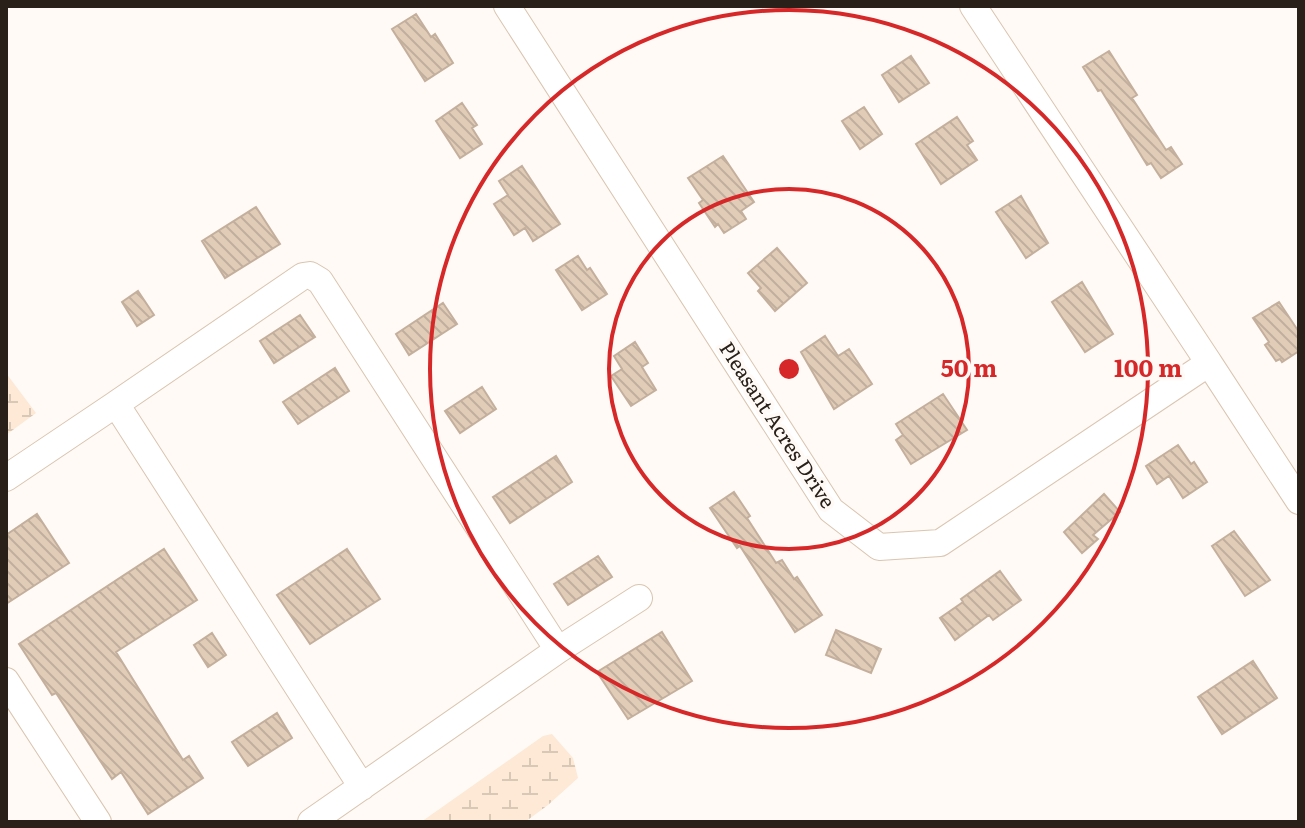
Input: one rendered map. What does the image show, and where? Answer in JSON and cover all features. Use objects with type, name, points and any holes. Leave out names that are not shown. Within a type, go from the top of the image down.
[{"type":"street","name":"Pleasant Acres Drive","points":[[507,6],[831,510],[879,547],[940,543],[1209,363]]},
{"type":"street","points":[[973,6],[1299,501]]},
{"type":"street","points":[[6,478],[303,276],[310,275],[320,281],[558,650]]},
{"type":"street","points":[[116,404],[362,787]]},
{"type":"street","points":[[311,822],[558,650],[639,598]]},
{"type":"street","points":[[6,681],[98,822]]},
{"type":"green space","points":[[6,373],[36,413],[6,435]]},
{"type":"green space","points":[[552,734],[573,758],[578,778],[525,822],[421,822],[543,736]]},
{"type":"building","points":[[416,14],[431,37],[435,34],[453,63],[425,81],[392,29]]},
{"type":"building","points":[[1109,51],[1137,95],[1132,98],[1166,150],[1171,147],[1182,164],[1161,178],[1151,163],[1147,165],[1101,90],[1098,91],[1083,67]]},
{"type":"building","points":[[911,56],[929,83],[899,102],[882,75]]},
{"type":"building","points":[[462,103],[477,125],[472,128],[482,144],[460,158],[436,121]]},
{"type":"building","points":[[864,107],[882,134],[860,149],[842,121]]},
{"type":"building","points":[[957,117],[973,141],[967,145],[977,160],[941,184],[916,144]]},
{"type":"building","points":[[723,156],[754,202],[741,211],[746,219],[724,233],[718,224],[715,227],[699,203],[703,200],[688,178]]},
{"type":"building","points":[[522,166],[560,224],[533,241],[525,228],[514,235],[494,204],[508,195],[499,181]]},
{"type":"building","points":[[1021,196],[1048,243],[1026,258],[996,212]]},
{"type":"building","points":[[256,207],[280,244],[225,278],[202,241]]},
{"type":"building","points":[[777,248],[807,283],[775,311],[748,273]]},
{"type":"building","points":[[578,256],[607,294],[582,310],[556,270]]},
{"type":"building","points":[[1082,282],[1113,334],[1085,352],[1052,302]]},
{"type":"building","points":[[138,291],[154,315],[137,326],[122,302]]},
{"type":"building","points":[[1279,302],[1299,332],[1299,351],[1282,362],[1280,359],[1276,361],[1265,345],[1269,342],[1253,318]]},
{"type":"building","points":[[443,303],[457,324],[409,355],[396,334]]},
{"type":"building","points":[[300,315],[315,337],[274,363],[260,341]]},
{"type":"building","points":[[825,336],[838,356],[849,349],[872,384],[834,409],[801,352]]},
{"type":"building","points":[[635,342],[648,363],[642,367],[656,390],[631,406],[611,376],[622,369],[614,356]]},
{"type":"building","points":[[335,368],[349,391],[298,424],[283,402]]},
{"type":"building","points":[[482,387],[496,409],[460,433],[445,411]]},
{"type":"building","points":[[943,394],[967,430],[911,464],[896,440],[903,435],[896,424]]},
{"type":"building","points":[[1178,445],[1207,482],[1183,498],[1169,476],[1157,484],[1146,466]]},
{"type":"building","points":[[556,456],[572,482],[510,523],[493,497]]},
{"type":"building","points":[[734,492],[776,563],[782,560],[822,615],[795,632],[740,546],[737,548],[710,508]]},
{"type":"building","points":[[1104,494],[1120,512],[1093,535],[1098,539],[1082,553],[1064,532]]},
{"type":"building","points":[[37,514],[69,563],[6,604],[6,535]]},
{"type":"building","points":[[1234,531],[1270,580],[1245,596],[1212,546]]},
{"type":"building","points":[[164,549],[197,600],[116,652],[183,760],[189,756],[203,778],[148,814],[121,772],[112,779],[56,693],[52,695],[19,644]]},
{"type":"building","points":[[347,549],[380,599],[310,644],[277,595]]},
{"type":"building","points":[[598,556],[612,577],[568,605],[554,584]]},
{"type":"building","points":[[1000,571],[1021,600],[993,620],[989,615],[955,640],[940,618]]},
{"type":"building","points":[[836,630],[881,649],[871,673],[826,655]]},
{"type":"building","points":[[662,632],[692,681],[628,719],[597,672]]},
{"type":"building","points":[[212,633],[226,655],[208,667],[194,645]]},
{"type":"building","points":[[1253,661],[1277,698],[1222,734],[1198,697]]},
{"type":"building","points":[[277,713],[292,738],[248,766],[232,742]]}]
